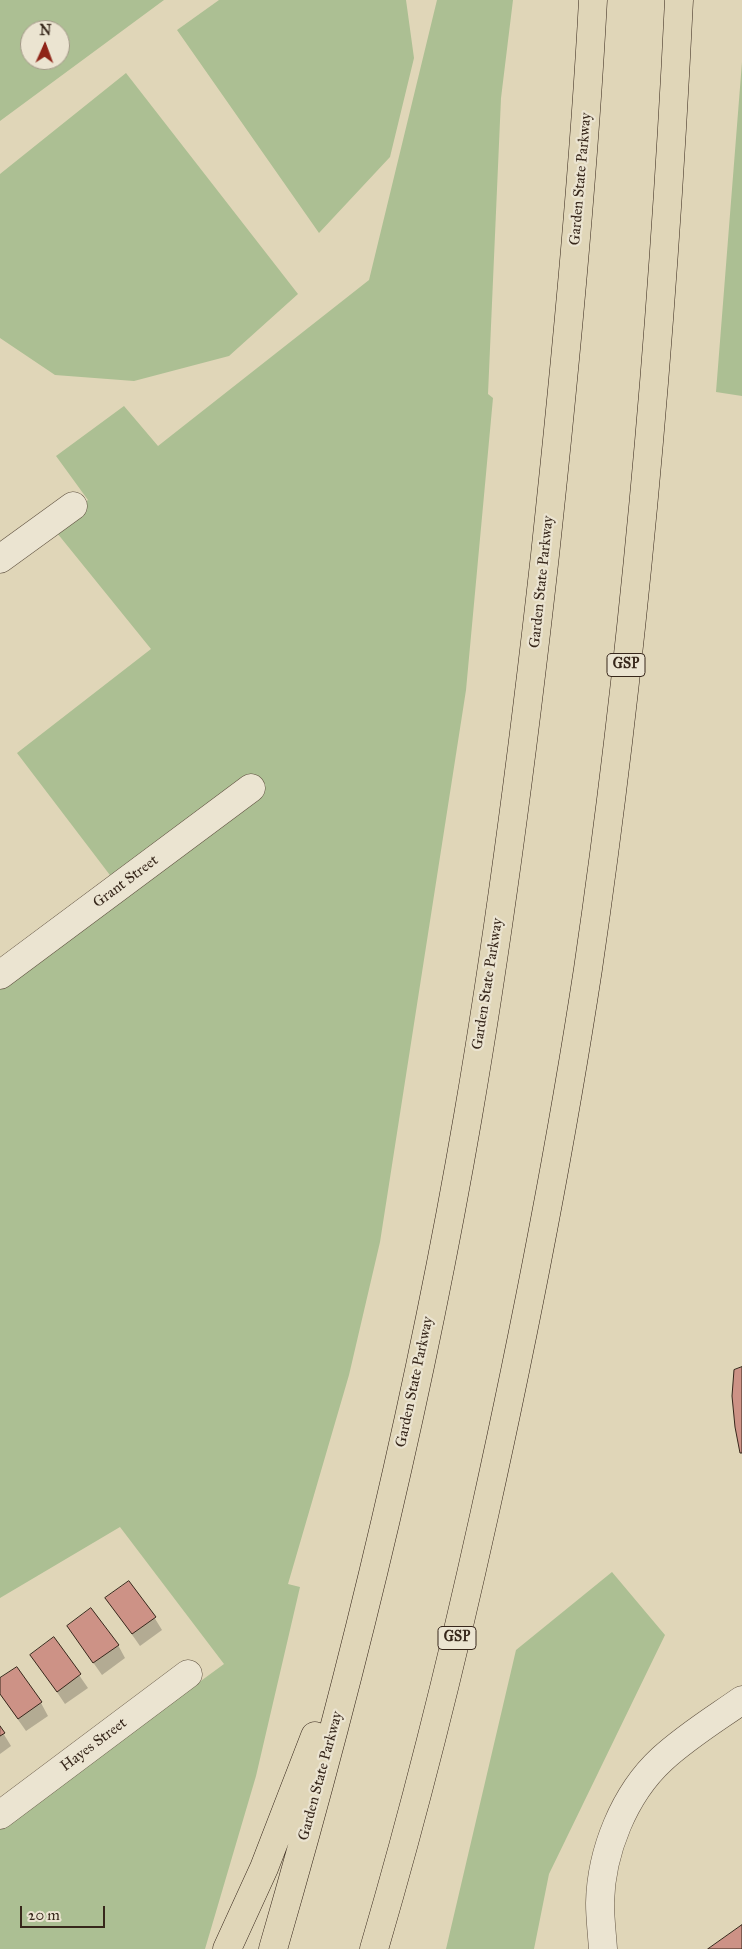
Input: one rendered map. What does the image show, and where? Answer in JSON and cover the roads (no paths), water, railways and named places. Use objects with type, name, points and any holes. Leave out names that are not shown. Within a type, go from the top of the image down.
[{"type":"highway","name":"Garden State Parkway","points":[[273,1949],[334,1728],[384,1525],[428,1322],[467,1118],[500,910],[528,703],[551,499],[572,292],[593,0]]},
{"type":"highway","name":"GSP","points":[[375,1945],[456,1643],[515,1378],[568,1090],[588,968],[615,761],[640,541],[658,343],[673,137],[679,0]]},
{"type":"highway","points":[[227,1949],[264,1868],[302,1772],[336,1676],[384,1525]]},
{"type":"street","points":[[0,559],[73,506]]},
{"type":"street","name":"Grant Street","points":[[0,975],[252,788]]},
{"type":"street","name":"Hayes Street","points":[[0,1815],[188,1674]]},
{"type":"street","points":[[604,1949],[600,1903],[602,1881],[613,1836],[622,1815],[646,1777],[661,1760],[696,1730],[742,1700]]}]
